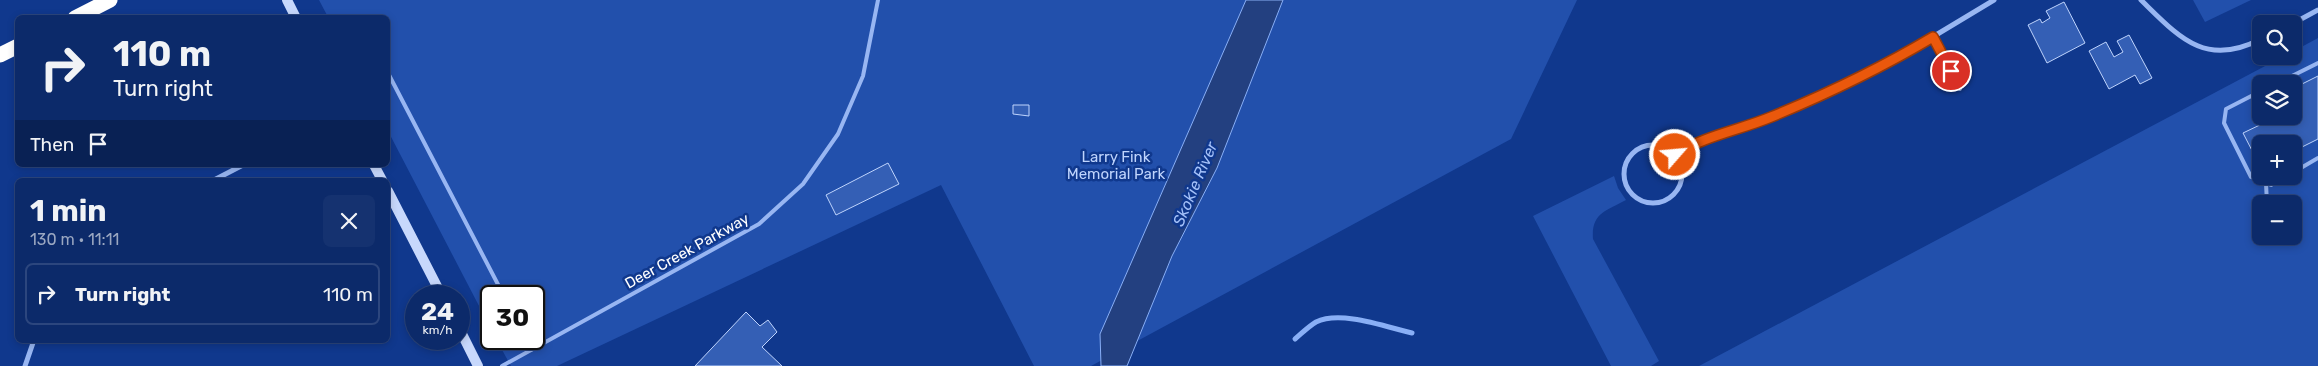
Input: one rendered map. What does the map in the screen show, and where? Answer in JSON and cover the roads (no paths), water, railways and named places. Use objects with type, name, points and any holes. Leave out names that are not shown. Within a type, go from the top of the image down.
[{"type":"highway","points":[[81,15],[110,0]]},
{"type":"highway","points":[[0,55],[15,48]]},
{"type":"main road","points":[[287,0],[294,15]]},
{"type":"main road","points":[[390,196],[436,285]]},
{"type":"main road","points":[[470,350],[478,366]]},
{"type":"street","points":[[1675,155],[1697,143],[1769,118],[1850,83],[1933,37],[1994,0]]},
{"type":"street","points":[[2141,0],[2171,29],[2192,45],[2204,49],[2223,51],[2252,43]]},
{"type":"street","points":[[2302,19],[2318,10]]},
{"type":"street","points":[[1654,144],[1663,146],[1675,155],[1682,167],[1682,177],[1674,194],[1658,202],[1639,199],[1632,193],[1624,176],[1625,166],[1635,151],[1644,146],[1654,144]]},
{"type":"street","points":[[218,178],[239,167]]},
{"type":"street","points":[[25,366],[33,343]]},
{"type":"lane","name":"Deer Creek Parkway","points":[[545,342],[759,224],[804,184],[838,134],[863,76],[878,0]]},
{"type":"lane","points":[[1933,37],[1960,88]]},
{"type":"lane","points":[[2294,75],[2318,63]]},
{"type":"lane","points":[[390,76],[498,285]]},
{"type":"lane","points":[[2252,96],[2226,109],[2224,124],[2252,177]]},
{"type":"lane","points":[[2302,167],[2318,158]]},
{"type":"lane","name":"Deer Creek Parkway","points":[[502,366],[531,350]]},
{"type":"water","name":"Skokie River","points":[[1246,0],[1283,0],[1217,168],[1172,256],[1127,366],[1101,366],[1100,334]]},
{"type":"waterway","points":[[1295,339],[1316,322],[1338,318],[1364,321],[1412,333]]},
{"type":"park label","name":"Larry Fink Memorial Park","points":[[1116,166]]}]
